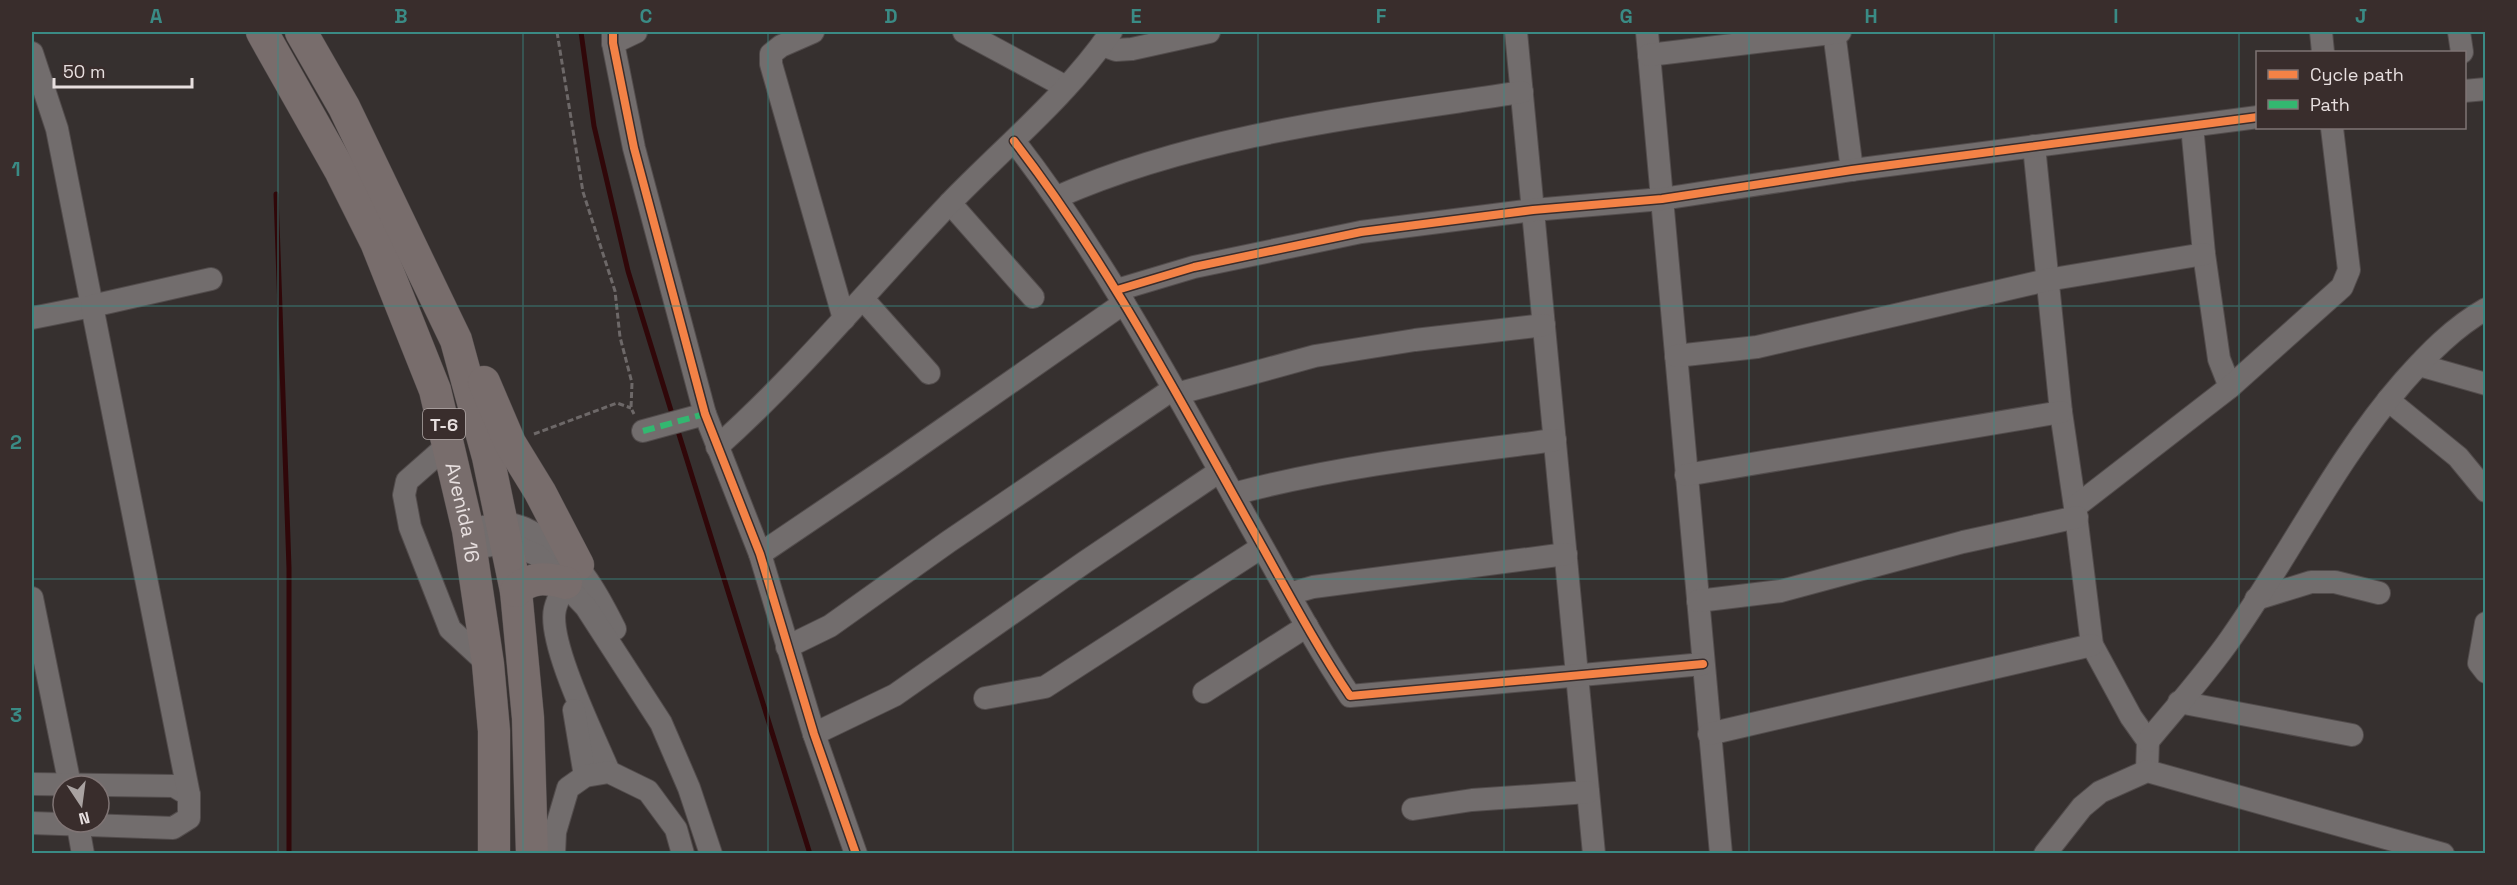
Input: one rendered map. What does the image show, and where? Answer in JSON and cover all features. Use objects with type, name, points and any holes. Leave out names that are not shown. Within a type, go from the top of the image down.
[{"type":"highway","name":"Avenida 16","points":[[262,32],[341,172],[376,242],[435,390],[469,540],[488,664],[494,731],[494,854]]},
{"type":"highway","name":"Avenida 16","points":[[301,32],[344,107],[456,340],[489,457],[516,591],[528,718],[532,854]]},
{"type":"highway","name":"T-6","points":[[456,340],[478,367],[510,443],[540,492],[572,574]]},
{"type":"highway","points":[[516,591],[522,585],[572,574]]},
{"type":"street","points":[[636,32],[613,37],[634,148],[705,414],[760,554],[814,734],[856,854]]},
{"type":"street","points":[[813,32],[781,46],[771,54],[771,64],[844,319]]},
{"type":"street","points":[[964,32],[1066,87]]},
{"type":"street","points":[[717,447],[756,412],[950,203],[1066,87],[1106,38],[1116,50],[1132,49],[1209,32]]},
{"type":"street","points":[[1516,32],[1594,854]]},
{"type":"street","points":[[1647,32],[1721,854]]},
{"type":"street","points":[[1649,55],[1836,32],[1852,170]]},
{"type":"street","points":[[2321,32],[2323,51]]},
{"type":"street","points":[[2459,32],[2462,51]]},
{"type":"street","points":[[32,53],[57,129],[189,795],[189,818],[172,828],[111,827]]},
{"type":"street","points":[[1057,197],[1096,180],[1212,144],[1336,120],[1522,92]]},
{"type":"street","points":[[760,554],[1121,297],[1194,267],[1360,232],[1533,210],[1662,199],[1852,170],[2256,117]]},
{"type":"street","points":[[2192,126],[2204,254],[2219,359],[2230,387]]},
{"type":"street","points":[[1698,601],[1781,591],[2076,512],[2230,387],[2342,287],[2349,270],[2332,129]]},
{"type":"street","points":[[1014,141],[1057,197],[1121,297],[1307,626],[1350,696],[1703,664]]},
{"type":"street","points":[[2034,146],[2061,412],[2092,645],[2131,717],[2148,741]]},
{"type":"street","points":[[950,203],[1033,297]]},
{"type":"street","points":[[1676,356],[1757,347],[2047,280],[2204,254]]},
{"type":"street","points":[[32,318],[211,279]]},
{"type":"street","points":[[862,299],[929,373]]},
{"type":"street","points":[[2147,771],[2148,741],[2231,639],[2341,465],[2388,400],[2436,347],[2472,316],[2486,309]]},
{"type":"street","points":[[787,647],[830,626],[948,542],[1175,391],[1315,356],[1415,340],[1544,325]]},
{"type":"street","points":[[2419,365],[2486,384]]},
{"type":"street","points":[[2388,400],[2458,457],[2486,491]]},
{"type":"street","points":[[1686,475],[2061,412]]},
{"type":"street","points":[[643,431],[705,414]]},
{"type":"street","points":[[1233,494],[1272,483],[1361,466],[1555,440]]},
{"type":"street","points":[[449,444],[407,481],[404,495],[410,526],[450,629],[488,664]]},
{"type":"street","points":[[814,734],[896,695],[1084,562],[1220,471]]},
{"type":"street","points":[[469,540],[505,533],[537,555],[572,574],[586,607],[661,723],[689,788],[711,854]]},
{"type":"street","points":[[986,698],[1045,687],[1262,547]]},
{"type":"street","points":[[1289,594],[1313,587],[1566,554]]},
{"type":"street","points":[[572,574],[554,610],[554,627],[570,679],[609,772]]},
{"type":"street","points":[[2256,599],[2311,582],[2335,582],[2379,593]]},
{"type":"street","points":[[32,598],[68,774]]},
{"type":"street","points":[[2486,623],[2479,663],[2486,672]]},
{"type":"street","points":[[1204,692],[1307,626]]},
{"type":"street","points":[[1709,734],[2092,645]]},
{"type":"street","points":[[570,679],[585,776]]},
{"type":"street","points":[[2179,702],[2352,735]]},
{"type":"street","points":[[2045,854],[2082,807],[2100,792],[2147,771],[2403,848],[2443,854]]},
{"type":"street","points":[[554,854],[555,832],[568,788],[585,776],[609,772],[648,791],[676,829],[683,854]]},
{"type":"street","points":[[32,784],[51,784]]},
{"type":"street","points":[[111,785],[174,786],[189,795]]},
{"type":"street","points":[[1413,809],[1472,800],[1588,792]]},
{"type":"street","points":[[32,823],[51,824]]},
{"type":"street","points":[[79,834],[83,854]]},
{"type":"path","points":[[557,32],[583,192],[615,291],[620,338],[632,383],[631,408],[643,431]]},
{"type":"path","points":[[510,443],[617,403],[631,408]]},
{"type":"waterway","points":[[581,32],[594,126],[628,271],[673,417]]},
{"type":"waterway","points":[[276,194],[289,568],[289,854]]},
{"type":"waterway","points":[[677,428],[810,854]]},
{"type":"marked path","points":[[643,431],[705,414]]},
{"type":"cycle path","points":[[613,32],[613,43],[634,148],[705,414],[760,554],[814,734],[856,854]]},
{"type":"cycle path","points":[[1117,290],[1194,267],[1361,232],[1533,210],[1662,199],[1852,170],[2256,117]]},
{"type":"cycle path","points":[[1014,141],[1048,186],[1110,280],[1310,632],[1350,696],[1703,664]]}]
